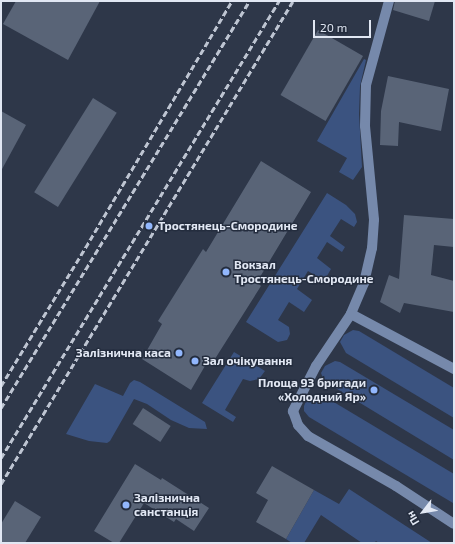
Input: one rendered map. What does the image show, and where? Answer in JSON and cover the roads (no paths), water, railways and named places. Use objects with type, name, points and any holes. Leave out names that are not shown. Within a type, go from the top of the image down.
[{"type":"street","points":[[390,1],[366,85],[365,126],[374,220],[372,248],[364,283],[351,314],[316,366],[293,411],[298,425],[308,436],[396,486],[454,524]]},
{"type":"street","points":[[351,314],[454,370]]},
{"type":"railway","points":[[1,386],[90,240],[232,1]]},
{"type":"railway","points":[[1,408],[249,1]]},
{"type":"railway","points":[[1,458],[279,1]]},
{"type":"railway","points":[[1,484],[293,1]]},
{"type":"place","name":"Тростянець-Смородине","points":[[149,226]]},
{"type":"place","name":"Вокзал Тростянець-Смородине","points":[[226,272]]},
{"type":"place","name":"Залізнична каса","points":[[179,353]]},
{"type":"place","name":"Зал очікування","points":[[195,361]]},
{"type":"place","name":"Площа 93 бригади «Холодний Яр»","points":[[374,390]]},
{"type":"place","name":"Залізнична санстанція","points":[[126,505]]}]
